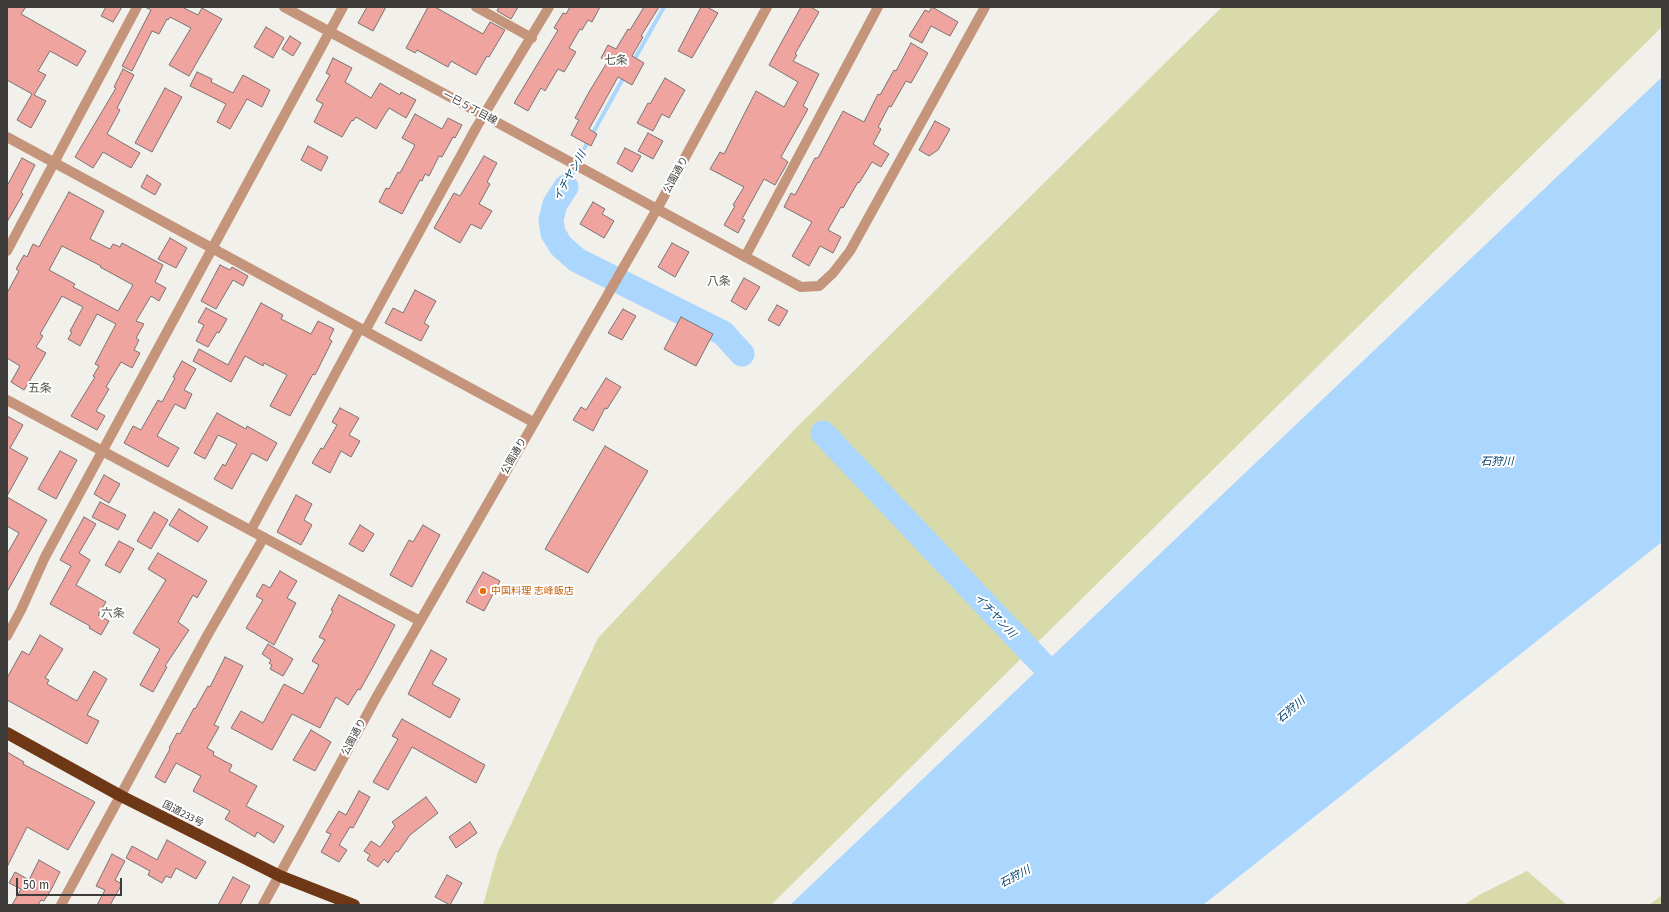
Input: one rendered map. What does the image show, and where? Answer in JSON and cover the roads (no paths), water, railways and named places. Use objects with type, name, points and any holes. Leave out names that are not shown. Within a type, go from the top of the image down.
[{"type":"highway","name":"国道233号","points":[[7,733],[121,796],[280,876],[354,905]]},
{"type":"street","points":[[7,251],[137,7]]},
{"type":"street","name":"一已５丁目線","points":[[284,7],[801,286],[819,286],[833,273],[850,251],[985,7]]},
{"type":"street","points":[[7,636],[21,610],[45,557],[343,7]]},
{"type":"street","points":[[476,7],[532,38]]},
{"type":"street","points":[[251,530],[476,128],[485,116],[549,7]]},
{"type":"street","name":"公園通り","points":[[263,905],[376,698],[657,208],[767,7]]},
{"type":"street","points":[[745,257],[878,7]]},
{"type":"street","points":[[7,137],[54,164],[213,248],[533,422]]},
{"type":"street","points":[[7,400],[420,621]]},
{"type":"street","points":[[60,905],[121,796],[207,636],[264,537]]},
{"type":"water","name":"石狩川","points":[[1662,77],[1662,542],[1203,905],[790,905]]},
{"type":"waterway","name":"イチヤン川","points":[[633,62],[664,7]]},
{"type":"waterway","name":"イチヤン川","points":[[566,187],[584,149],[625,75]]},
{"type":"waterway","name":"イチヤン川","points":[[566,187],[555,204],[551,220],[553,233],[561,246],[577,260],[723,333],[742,354]]},
{"type":"waterway","name":"イチヤン川","points":[[823,433],[1066,689]]},
{"type":"place","name":"中国料理 志峰飯店","points":[[483,591]]},
{"type":"district","name":"七条","points":[[616,61]]},
{"type":"district","name":"八条","points":[[719,282]]},
{"type":"district","name":"五条","points":[[40,389]]},
{"type":"district","name":"六条","points":[[113,614]]}]
